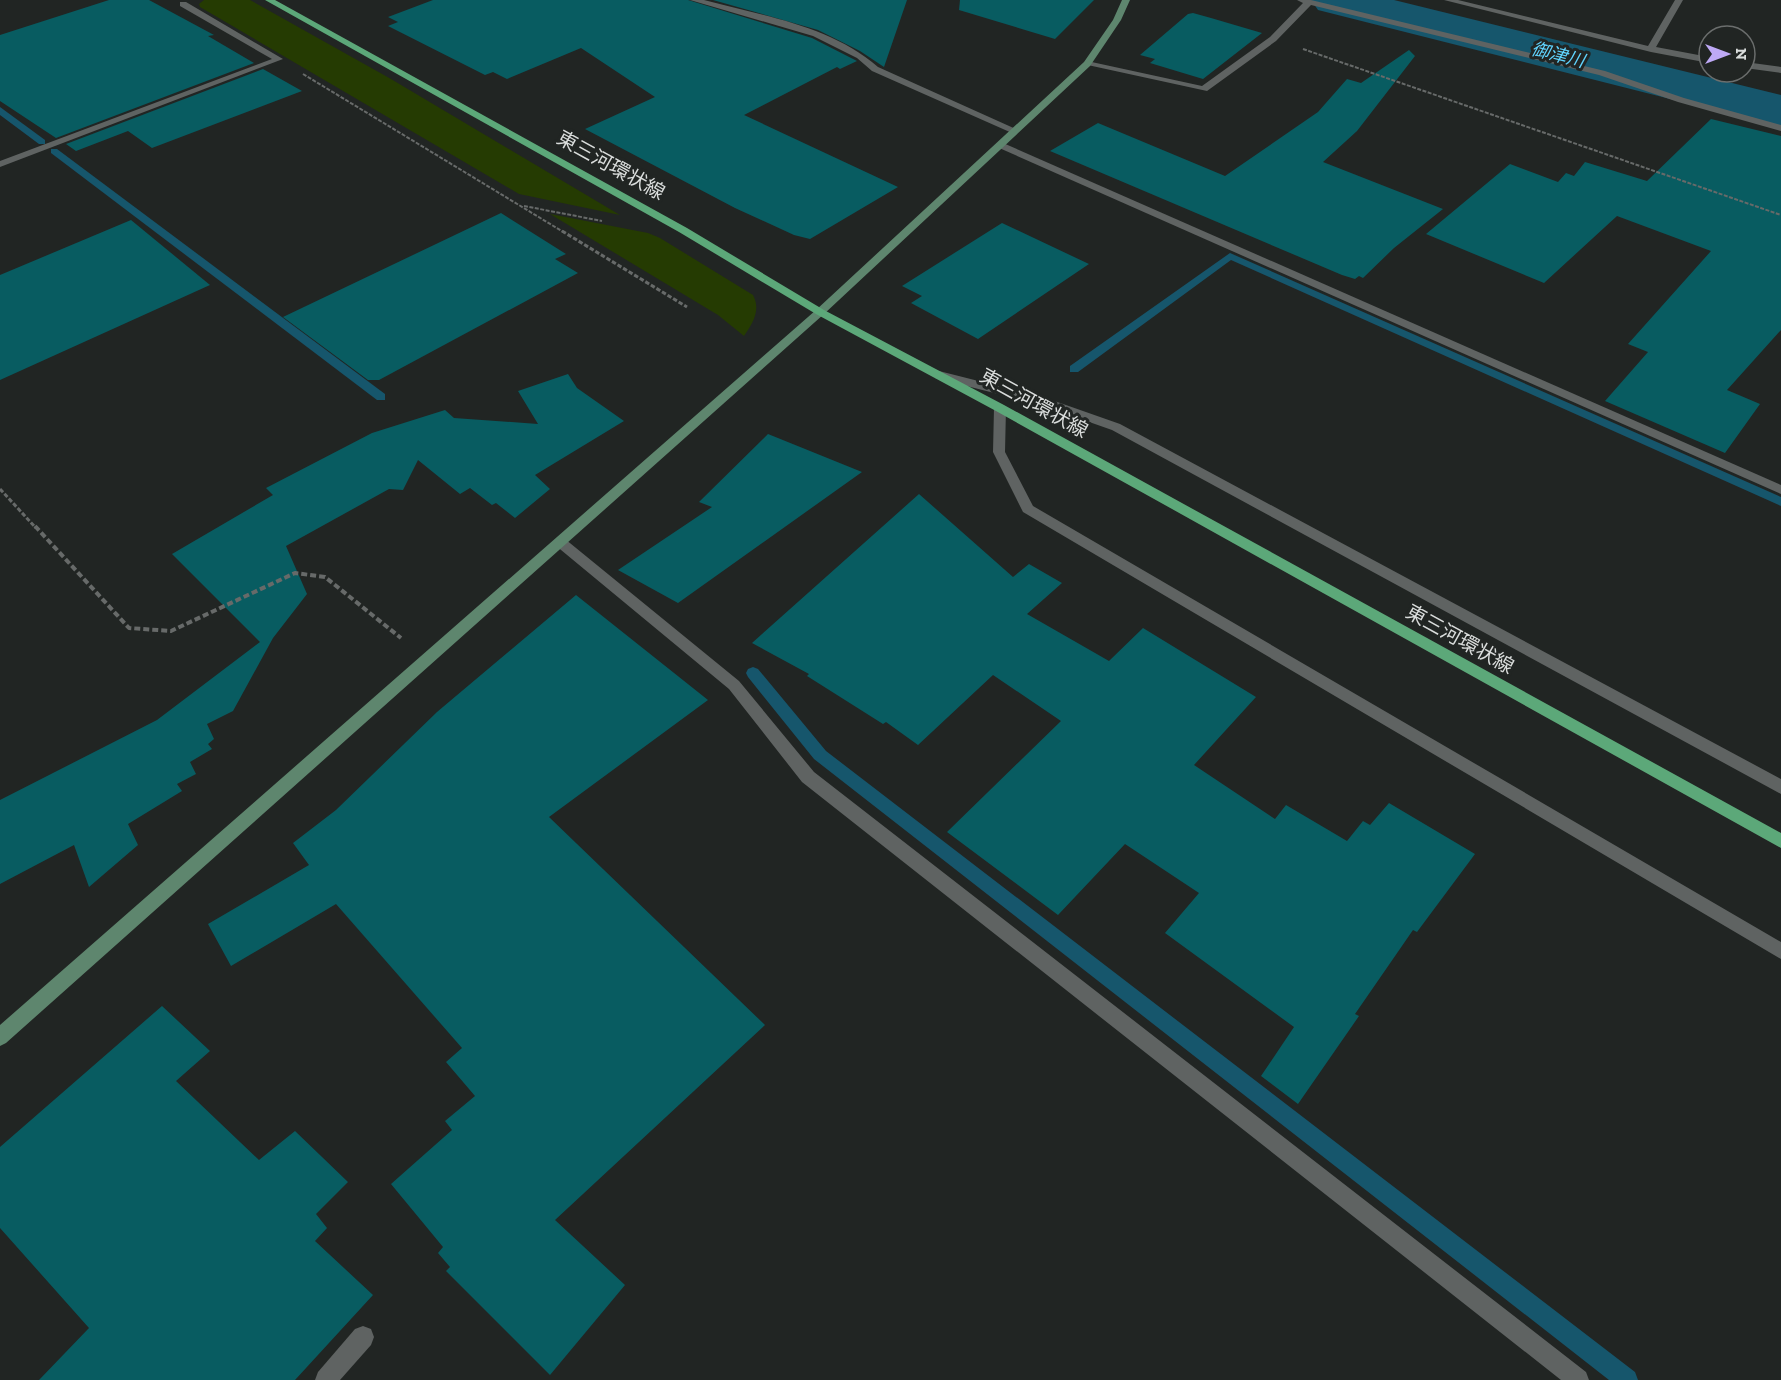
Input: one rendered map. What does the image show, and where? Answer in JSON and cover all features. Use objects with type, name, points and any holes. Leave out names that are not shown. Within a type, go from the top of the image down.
[{"type":"main road","name":"東三河環状線","points":[[269,0],[683,230],[820,312],[1000,408],[1781,841]]},
{"type":"street","points":[[194,0],[183,4],[279,60]]},
{"type":"street","points":[[694,0],[830,38],[867,60],[875,69],[1015,131]]},
{"type":"street","points":[[0,1037],[820,312],[1087,64],[1117,20],[1126,0]]},
{"type":"street","points":[[1448,0],[1651,49],[1697,58]]},
{"type":"street","points":[[1651,49],[1679,0]]},
{"type":"street","points":[[1087,64],[1204,89],[1273,39],[1305,1],[1602,73],[1682,100],[1781,128]]},
{"type":"street","points":[[0,164],[279,60]]},
{"type":"street","points":[[1757,67],[1781,70]]},
{"type":"street","points":[[1000,145],[1781,490]]},
{"type":"street","points":[[939,375],[1042,401],[1116,427],[1781,787]]},
{"type":"street","points":[[1000,408],[999,452],[1028,509],[1781,951]]},
{"type":"street","points":[[560,542],[734,685],[808,777],[1578,1380]]},
{"type":"street","points":[[326,1380],[363,1337]]},
{"type":"path","points":[[1273,39],[1781,215]]},
{"type":"path","points":[[279,60],[687,307]]},
{"type":"path","points":[[0,489],[129,628],[171,631],[295,573],[325,577],[397,635],[429,657]]},
{"type":"green space","points":[[204,0],[250,0],[391,79],[620,215],[519,194],[200,7],[199,4]]},
{"type":"green space","points":[[550,214],[648,233],[660,238],[753,295],[756,311],[750,326],[744,336],[718,315]]},
{"type":"building","points":[[109,0],[149,0],[214,35],[208,36],[254,63],[56,138],[0,101],[0,35]]},
{"type":"building","points":[[433,0],[688,0],[812,38],[857,61],[840,69],[837,67],[744,115],[898,187],[810,239],[794,235],[735,208],[585,129],[655,97],[581,48],[507,79],[493,72],[485,75],[388,26],[398,22],[388,17]]},
{"type":"building","points":[[713,0],[907,0],[884,67],[860,51],[818,30]]},
{"type":"building","points":[[960,0],[1094,0],[1055,39],[959,10]]},
{"type":"building","points":[[1193,13],[1262,33],[1203,79],[1150,63],[1155,59],[1140,55],[1188,14]]},
{"type":"building","points":[[1409,50],[1415,56],[1357,131],[1323,162],[1443,209],[1394,248],[1363,278],[1359,276],[1355,279],[1342,275],[1050,151],[1098,123],[1225,176],[1318,112],[1347,79],[1361,83]]},
{"type":"building","points":[[263,69],[302,91],[152,148],[128,131],[76,151],[66,144]]},
{"type":"building","points":[[1711,119],[1781,136],[1781,330],[1727,390],[1760,404],[1725,453],[1605,401],[1648,352],[1628,344],[1711,251],[1617,216],[1544,283],[1426,234],[1510,164],[1558,182],[1566,173],[1574,176],[1585,162],[1647,181]]},
{"type":"building","points":[[501,213],[566,254],[555,259],[578,273],[379,380],[368,380],[283,317]]},
{"type":"building","points":[[131,220],[210,285],[0,380],[0,275]]},
{"type":"building","points":[[1002,223],[1089,264],[978,339],[911,303],[922,296],[902,286]]},
{"type":"building","points":[[568,374],[577,388],[624,421],[535,475],[550,489],[515,518],[496,503],[492,505],[470,488],[460,494],[418,460],[403,490],[389,489],[286,546],[307,594],[273,638],[233,711],[207,724],[214,739],[208,744],[212,749],[190,762],[196,774],[177,784],[182,791],[128,824],[138,845],[89,887],[74,845],[0,884],[0,800],[157,720],[260,642],[172,554],[273,495],[266,488],[372,433],[445,410],[454,418],[538,424],[518,391]]},
{"type":"building","points":[[768,434],[862,472],[678,603],[618,570],[712,507],[699,502]]},
{"type":"building","points":[[919,494],[1013,577],[1029,564],[1062,583],[1027,614],[1109,661],[1143,628],[1256,697],[1194,765],[1275,819],[1286,805],[1347,841],[1363,821],[1370,825],[1389,803],[1475,854],[1417,932],[1413,930],[1355,1014],[1359,1016],[1298,1104],[1261,1076],[1294,1027],[1165,933],[1199,893],[1125,844],[1058,915],[947,832],[1061,721],[993,675],[918,745],[886,722],[883,724],[807,676],[809,674],[752,643]]},
{"type":"building","points":[[576,595],[708,700],[549,817],[765,1025],[555,1220],[625,1285],[550,1375],[446,1271],[450,1267],[438,1253],[443,1247],[391,1184],[452,1130],[445,1121],[475,1096],[446,1062],[462,1048],[336,904],[231,966],[208,924],[309,865],[293,843],[336,810],[437,712]]},
{"type":"building","points":[[162,1006],[210,1051],[176,1081],[259,1160],[295,1131],[348,1182],[316,1214],[327,1228],[315,1241],[373,1295],[295,1380],[39,1380],[89,1328],[0,1228],[0,1147]]},
{"type":"waterway","name":"御津川","points":[[1335,0],[1781,111]]},
{"type":"waterway","points":[[0,110],[42,142]]},
{"type":"waterway","points":[[54,151],[381,397]]},
{"type":"waterway","points":[[1074,369],[1230,256],[1781,502]]},
{"type":"waterway","points":[[753,673],[820,755],[1627,1380]]}]
